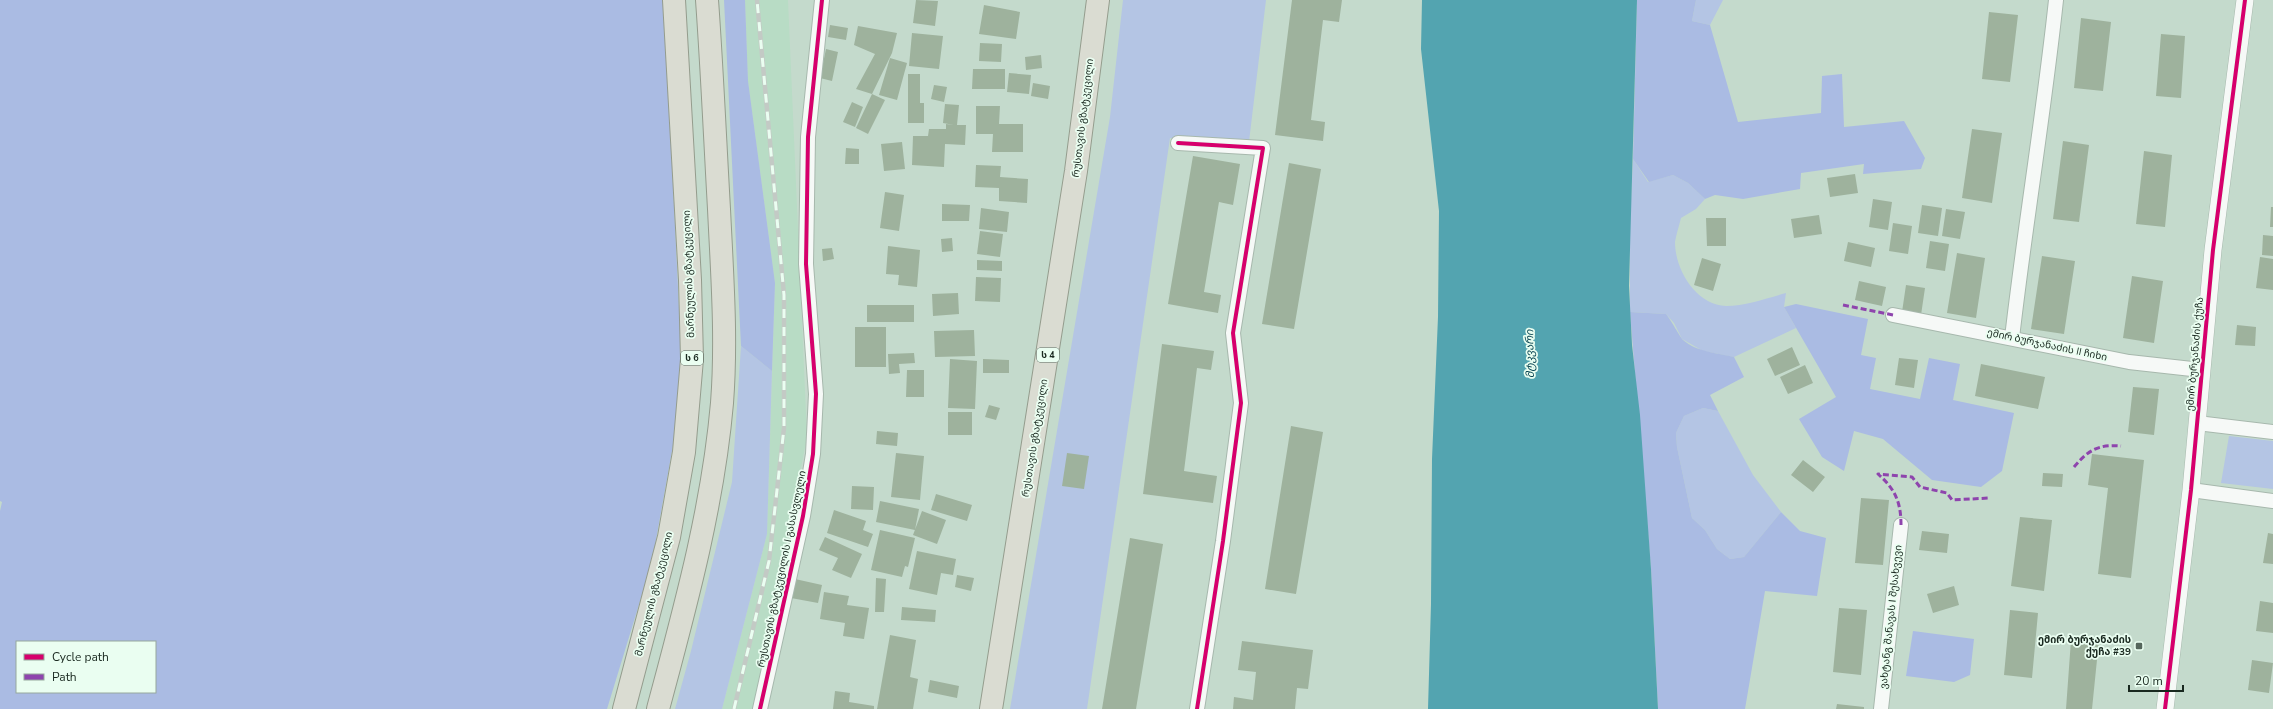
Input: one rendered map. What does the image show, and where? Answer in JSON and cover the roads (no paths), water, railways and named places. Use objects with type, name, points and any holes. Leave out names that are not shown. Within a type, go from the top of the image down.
[{"type":"highway","name":"მარნეულის გზატკეცილი","points":[[624,709],[669,537],[684,452],[692,359],[690,280],[674,0]]},
{"type":"highway","points":[[658,709],[691,585],[709,503],[722,401],[724,337],[707,0]]},
{"type":"highway","name":"რუსთავის გზატკეცილი","points":[[991,709],[1073,191],[1098,0]]},
{"type":"street","name":"რუსთავის გზატკეცილის I გასასვლელი","points":[[760,709],[803,516],[813,454],[816,394],[806,264],[808,145],[817,39],[822,0]]},
{"type":"street","points":[[2012,338],[2025,228],[2045,107],[2056,0]]},
{"type":"street","name":"ემირ ბურჯანაძის ქუჩა","points":[[2165,709],[2191,490],[2200,370],[2213,250],[2245,0]]},
{"type":"street","points":[[1178,143],[1263,148],[1234,334],[1242,403],[1223,541],[1197,709]]},
{"type":"street","name":"ემირ ბურჯანაძის II ჩიხი","points":[[1894,314],[2129,362],[2200,370]]},
{"type":"street","points":[[2197,423],[2273,432]]},
{"type":"street","points":[[2191,490],[2273,501]]},
{"type":"street","name":"ვახტანგ შანავას I შესახვევი","points":[[1881,709],[1901,525]]},
{"type":"water","name":"მტკვარი","points":[[1422,0],[1637,0],[1629,286],[1632,345],[1640,415],[1651,569],[1658,709],[1428,709],[1431,604],[1432,459],[1438,317],[1439,211],[1421,49]]},
{"type":"railway","points":[[734,709],[769,561],[784,428],[784,295],[757,0]]},
{"type":"place","name":"ემირ ბურჯანაძის ქუჩა #39","points":[[2139,646]]}]
